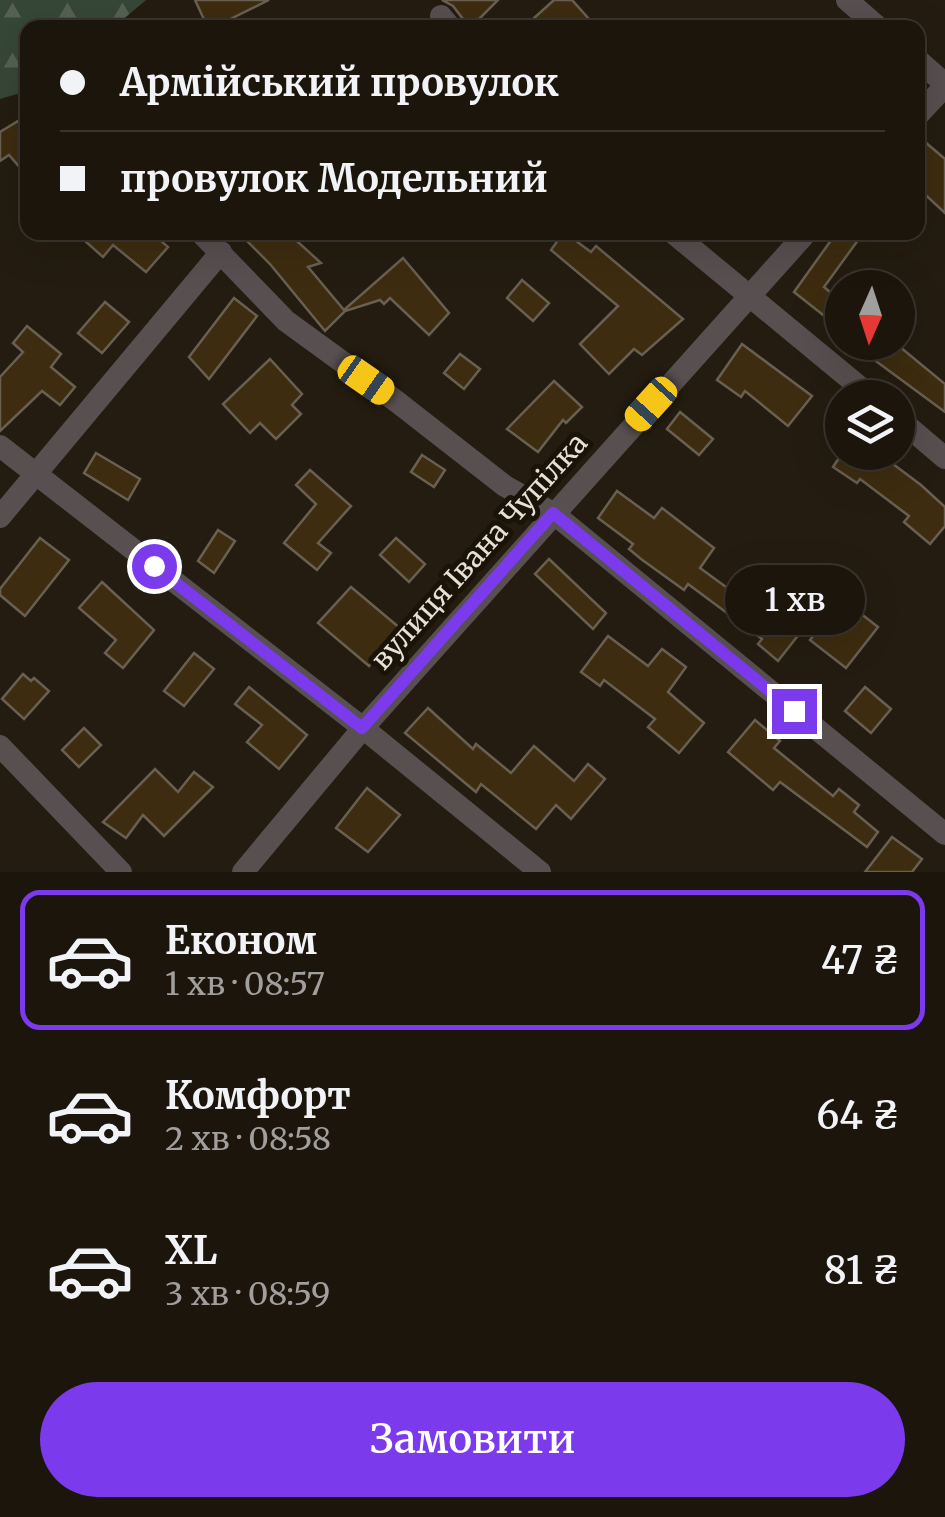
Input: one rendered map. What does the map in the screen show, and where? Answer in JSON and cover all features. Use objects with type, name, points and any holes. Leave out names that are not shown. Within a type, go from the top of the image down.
[{"type":"street","points":[[847,0],[870,20]]},
{"type":"street","points":[[925,66],[945,85],[925,107]]},
{"type":"street","points":[[208,240],[286,321],[504,486],[553,513],[945,834]]},
{"type":"street","points":[[682,240],[852,380]]},
{"type":"street","name":"вулиця Івана Чупілка","points":[[243,872],[362,728],[801,240]]},
{"type":"street","points":[[0,517],[221,252]]},
{"type":"street","points":[[915,432],[945,458]]},
{"type":"street","points":[[0,446],[540,872]]},
{"type":"street","points":[[0,746],[121,872]]},
{"type":"green space","points":[[0,0],[146,0],[122,20],[20,20],[20,93],[0,99]]},
{"type":"building","points":[[195,0],[269,0],[228,20],[204,20]]},
{"type":"building","points":[[442,0],[498,0],[478,20],[464,20],[453,6]]},
{"type":"building","points":[[554,0],[572,0],[590,20],[532,20]]},
{"type":"building","points":[[20,120],[20,168],[9,155],[0,161],[0,132]]},
{"type":"building","points":[[925,142],[945,159],[945,213],[925,194]]},
{"type":"building","points":[[84,240],[160,240],[168,247],[146,272],[113,245],[103,257]]},
{"type":"building","points":[[246,240],[296,240],[321,263],[308,267],[344,310],[403,258],[449,313],[429,335],[390,298],[384,304],[380,300],[345,311],[325,331]]},
{"type":"building","points":[[558,240],[575,240],[591,252],[596,246],[683,319],[642,355],[634,349],[609,374],[580,344],[618,306],[551,250]]},
{"type":"building","points":[[831,240],[858,240],[836,270],[825,270],[825,317],[794,292]]},
{"type":"building","points":[[522,280],[549,303],[533,321],[507,298]]},
{"type":"building","points":[[234,298],[257,316],[209,379],[189,357]]},
{"type":"building","points":[[105,302],[129,322],[102,353],[78,333]]},
{"type":"building","points":[[27,326],[61,354],[51,367],[75,387],[60,405],[42,391],[0,431],[0,377],[23,352],[13,343]]},
{"type":"building","points":[[742,344],[812,396],[788,426],[745,391],[741,397],[717,380]]},
{"type":"building","points":[[460,354],[480,369],[464,389],[444,373]]},
{"type":"building","points":[[270,359],[302,394],[292,405],[301,414],[276,439],[260,423],[250,433],[223,404]]},
{"type":"building","points":[[915,359],[945,384],[945,412],[915,390],[915,380],[902,380],[874,360]]},
{"type":"building","points":[[554,381],[582,407],[566,423],[563,420],[538,452],[507,429]]},
{"type":"building","points":[[680,412],[713,439],[699,455],[667,429]]},
{"type":"building","points":[[96,453],[140,479],[128,500],[84,473]]},
{"type":"building","points":[[422,455],[445,470],[434,487],[411,472]]},
{"type":"building","points":[[310,470],[351,506],[318,543],[331,553],[317,570],[284,543],[316,504],[296,485]]},
{"type":"building","points":[[838,470],[901,470],[945,507],[945,526],[930,544],[904,522],[909,516],[860,479],[857,483]]},
{"type":"building","points":[[617,491],[654,518],[662,508],[714,548],[700,568],[752,606],[757,599],[800,633],[778,661],[758,644],[762,639],[688,584],[684,590],[641,559],[629,549],[633,544],[598,518]]},
{"type":"building","points":[[218,530],[235,541],[214,573],[198,561]]},
{"type":"building","points":[[40,538],[69,560],[25,616],[0,595],[0,589]]},
{"type":"building","points":[[396,538],[425,564],[409,582],[380,555]]},
{"type":"building","points":[[549,559],[606,613],[593,629],[535,574]]},
{"type":"building","points":[[102,582],[154,630],[123,668],[105,653],[116,640],[79,608]]},
{"type":"building","points":[[351,587],[401,629],[369,666],[318,623]]},
{"type":"building","points":[[842,599],[878,627],[846,668],[810,640]]},
{"type":"building","points":[[608,636],[648,666],[662,649],[686,667],[668,692],[704,723],[679,753],[648,727],[655,719],[604,680],[600,686],[581,672]]},
{"type":"building","points":[[194,653],[214,669],[184,706],[164,691]]},
{"type":"building","points":[[23,674],[49,691],[24,719],[2,699]]},
{"type":"building","points":[[249,687],[307,735],[279,769],[247,742],[262,725],[235,704]]},
{"type":"building","points":[[865,687],[891,709],[871,733],[845,711]]},
{"type":"building","points":[[428,708],[473,749],[476,744],[511,773],[534,746],[574,781],[588,764],[605,779],[571,819],[556,805],[536,829],[481,784],[476,792],[405,733]]},
{"type":"building","points":[[755,720],[780,741],[774,748],[833,796],[839,789],[859,805],[854,812],[878,832],[867,847],[780,782],[773,790],[728,752]]},
{"type":"building","points":[[84,728],[101,745],[79,767],[62,750]]},
{"type":"building","points":[[155,769],[178,792],[194,772],[213,787],[164,836],[143,815],[126,838],[103,822]]},
{"type":"building","points":[[367,788],[400,815],[368,852],[336,828]]},
{"type":"building","points":[[892,837],[922,859],[912,872],[865,872]]},
{"type":"route","points":[[154,566],[362,728],[553,513],[794,711]]}]
